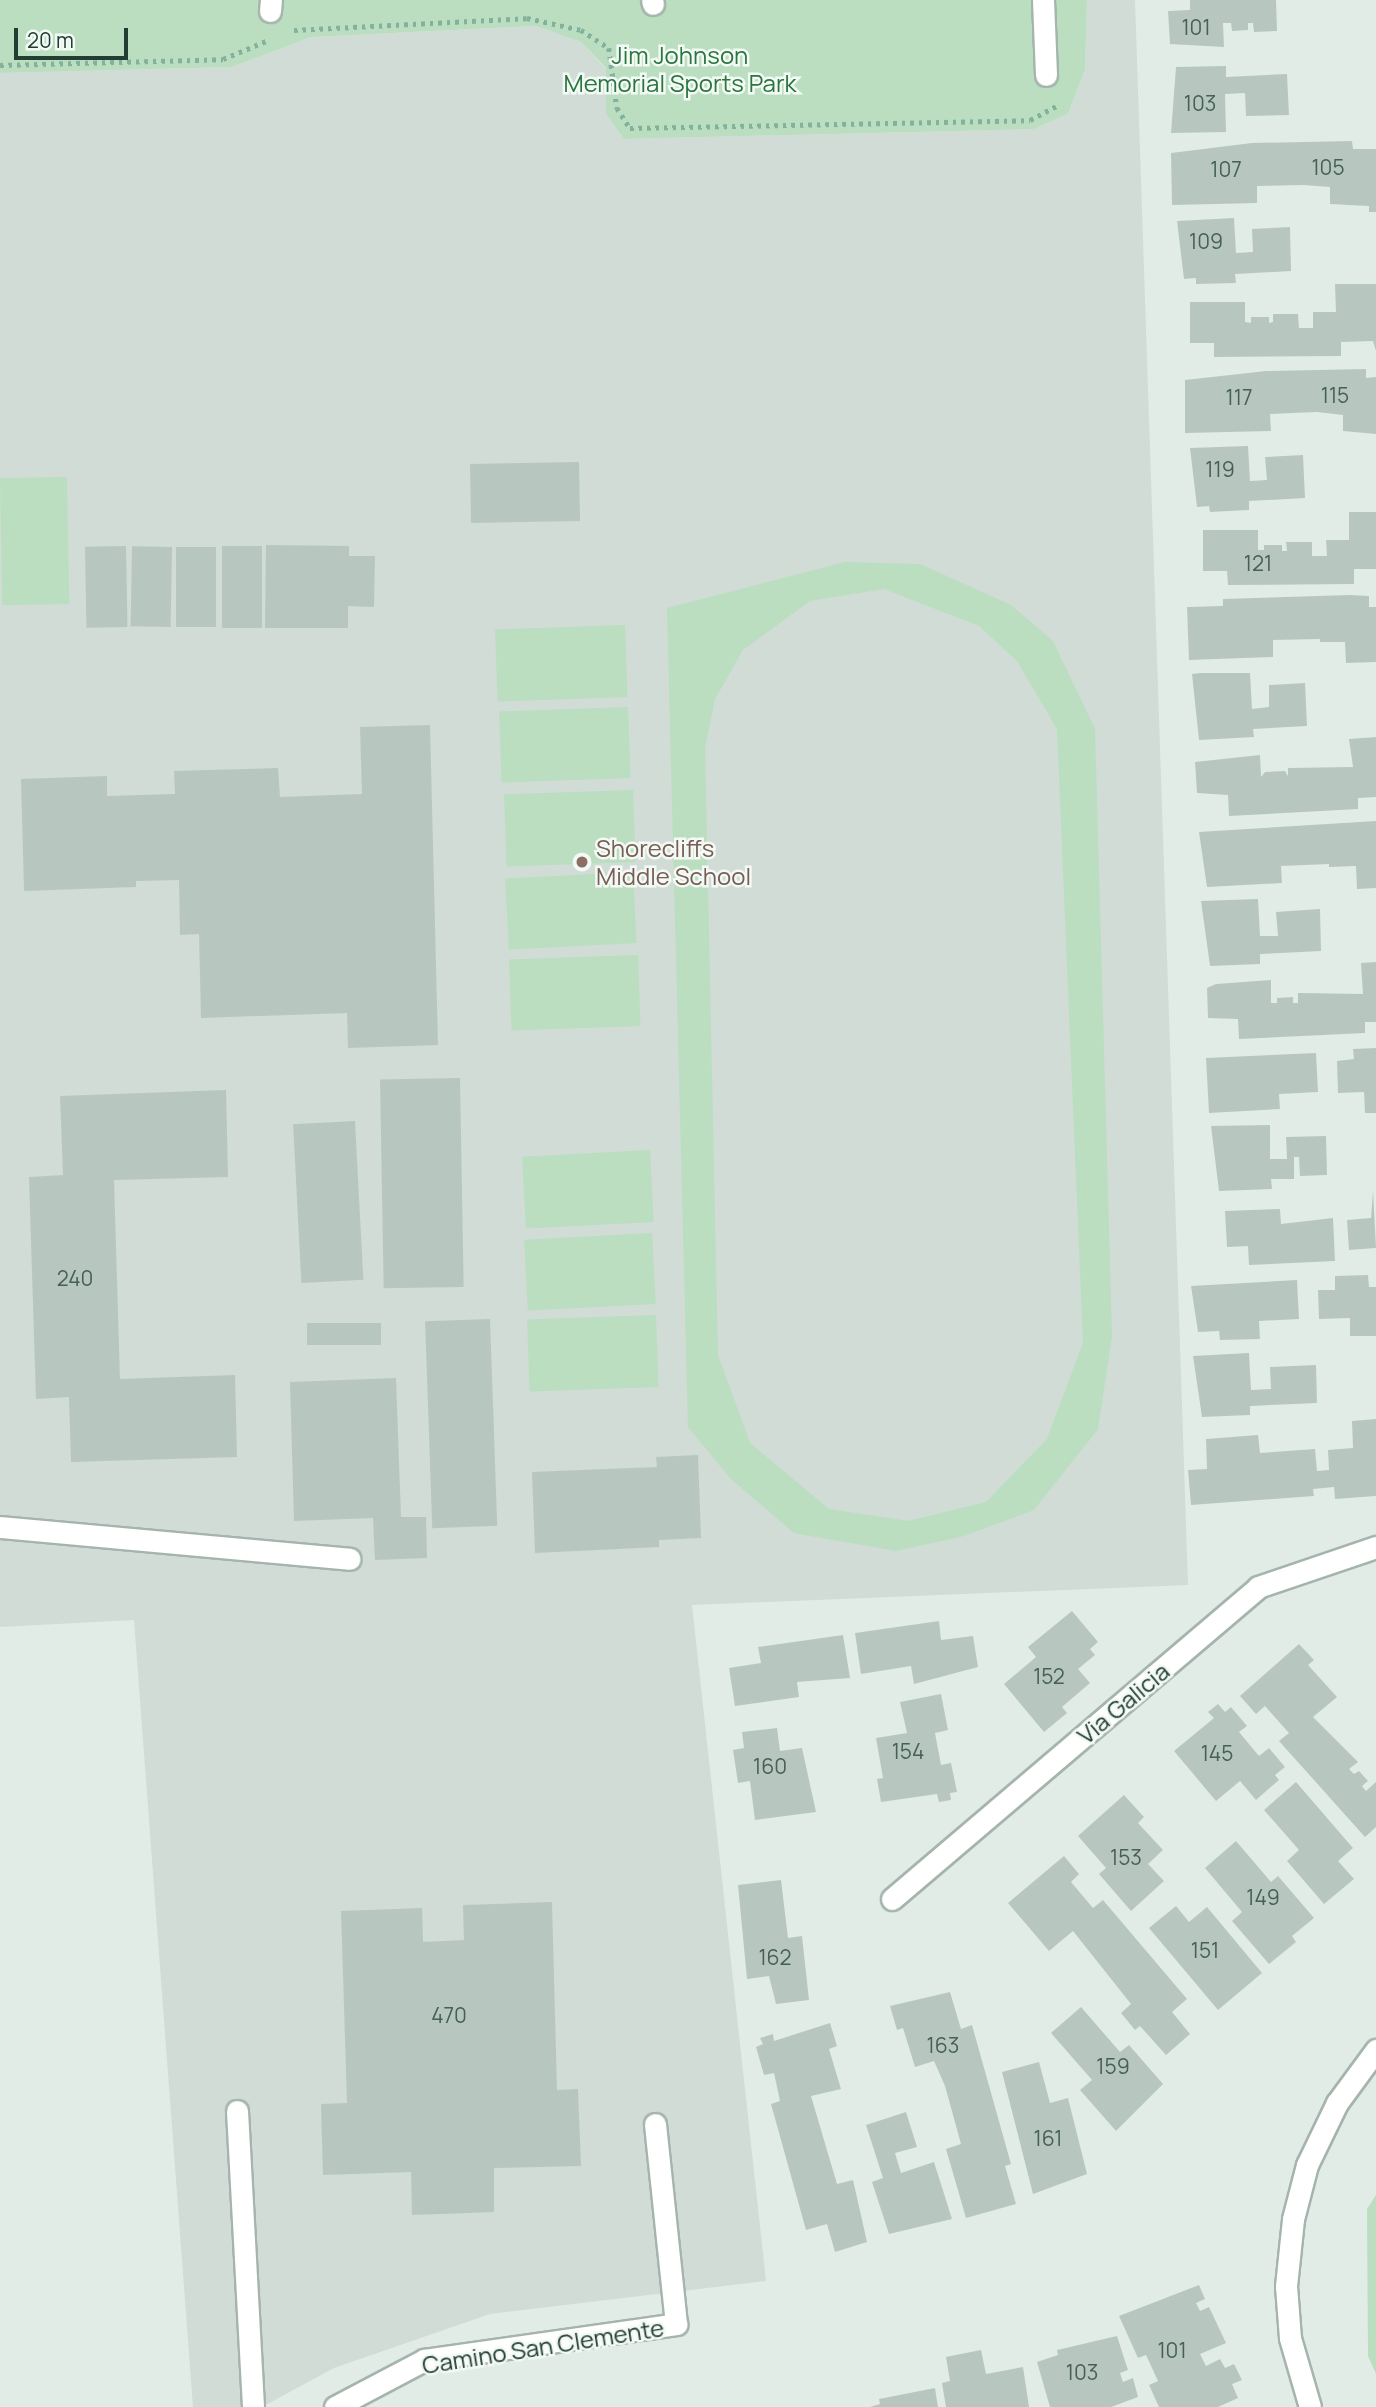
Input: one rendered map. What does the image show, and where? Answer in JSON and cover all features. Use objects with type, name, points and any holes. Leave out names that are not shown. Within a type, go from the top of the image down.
[{"type":"street","points":[[1043,0],[1046,75]]},
{"type":"street","points":[[0,1527],[350,1559]]},
{"type":"street","name":"Via Galicia","points":[[892,1899],[1258,1587],[1376,1547]]},
{"type":"street","points":[[1310,2407],[1290,2338],[1286,2286],[1293,2219],[1307,2165],[1337,2103],[1376,2050]]},
{"type":"street","points":[[237,2111],[253,2407]]},
{"type":"street","name":"Camino San Clemente","points":[[335,2407],[424,2360],[676,2324],[655,2124]]},
{"type":"path","points":[[283,35],[295,30],[527,18],[581,30],[609,48],[617,108],[630,128],[1030,120],[1062,102]]},
{"type":"path","points":[[0,65],[223,59],[271,40]]},
{"type":"shaded area","name":"Shorecliffs Middle School","points":[[1087,0],[1135,0],[1188,1585],[692,1605],[766,2281],[490,2314],[334,2368],[262,2407],[193,2407],[134,1620],[0,1627],[0,73],[232,67],[311,37],[536,26],[581,42],[606,69],[606,114],[624,139],[1034,129],[1068,114],[1085,70]]},
{"type":"green space","name":"Jim Johnson Memorial Sports Park","points":[[0,0],[1087,0],[1085,70],[1068,114],[1034,129],[624,139],[606,114],[606,68],[581,42],[536,26],[311,37],[232,67],[0,73]]},
{"type":"green space","points":[[67,477],[69,604],[2,605],[0,478]]},
{"type":"green space","points":[[845,562],[920,564],[1011,605],[1053,641],[1095,729],[1112,1336],[1098,1429],[1034,1510],[964,1536],[896,1551],[794,1533],[731,1479],[688,1427],[667,608]],"holes":[[[884,589],[979,626],[1017,661],[1057,729],[1083,1343],[1047,1439],[986,1502],[908,1521],[829,1509],[750,1443],[718,1355],[705,748],[715,699],[743,650],[810,601]]]},
{"type":"green space","points":[[625,625],[628,697],[498,701],[495,630]]},
{"type":"green space","points":[[628,707],[630,778],[502,782],[499,712]]},
{"type":"green space","points":[[633,790],[636,862],[507,866],[504,795]]},
{"type":"green space","points":[[633,872],[637,943],[509,950],[505,879]]},
{"type":"green space","points":[[638,955],[640,1026],[512,1030],[509,960]]},
{"type":"green space","points":[[650,1150],[654,1222],[526,1229],[522,1157]]},
{"type":"green space","points":[[652,1233],[656,1304],[528,1311],[524,1240]]},
{"type":"green space","points":[[656,1315],[659,1387],[530,1391],[527,1320]]},
{"type":"green space","points":[[1376,2195],[1376,2374],[1368,2356],[1367,2209]]},
{"type":"building","points":[[1190,0],[1276,0],[1277,31],[1254,32],[1253,23],[1248,23],[1248,30],[1232,31],[1231,23],[1223,23],[1224,47],[1170,44],[1168,11],[1190,10]]},
{"type":"building","points":[[1226,66],[1226,77],[1287,74],[1289,115],[1246,116],[1245,93],[1225,94],[1226,132],[1171,133],[1176,67]]},
{"type":"building","points":[[1352,141],[1353,149],[1376,149],[1376,212],[1369,212],[1369,206],[1330,204],[1330,187],[1304,185],[1257,186],[1257,203],[1172,205],[1171,153],[1252,143]]},
{"type":"building","points":[[1234,218],[1236,253],[1253,252],[1252,229],[1290,227],[1291,271],[1235,274],[1236,283],[1196,284],[1196,278],[1184,279],[1177,221]]},
{"type":"building","points":[[1335,284],[1376,284],[1376,351],[1373,341],[1341,342],[1341,356],[1214,357],[1214,343],[1190,343],[1190,302],[1245,302],[1245,322],[1251,323],[1251,317],[1269,317],[1269,323],[1273,322],[1273,314],[1298,314],[1299,328],[1313,328],[1313,312],[1336,312]]},
{"type":"building","points":[[1366,369],[1366,378],[1376,377],[1376,434],[1343,431],[1343,415],[1317,412],[1270,414],[1271,431],[1185,433],[1185,380],[1266,371]]},
{"type":"building","points":[[1248,446],[1250,481],[1267,480],[1265,457],[1303,455],[1305,498],[1249,501],[1249,510],[1210,512],[1209,506],[1197,507],[1190,448]]},
{"type":"building","points":[[579,462],[580,521],[471,523],[470,464]]},
{"type":"building","points":[[1349,512],[1376,512],[1376,569],[1354,569],[1354,584],[1228,585],[1227,571],[1203,571],[1203,530],[1258,530],[1258,550],[1264,550],[1264,545],[1282,545],[1282,551],[1287,551],[1286,542],[1312,542],[1312,556],[1327,556],[1326,540],[1349,540]]},
{"type":"building","points":[[266,545],[349,546],[349,556],[375,556],[374,607],[348,606],[348,628],[265,628]]},
{"type":"building","points":[[126,546],[127,627],[86,628],[85,547]]},
{"type":"building","points":[[132,546],[172,547],[171,627],[131,626]]},
{"type":"building","points":[[222,546],[262,546],[262,628],[222,628]]},
{"type":"building","points":[[176,547],[216,547],[216,627],[176,627]]},
{"type":"building","points":[[1369,596],[1369,607],[1376,607],[1376,662],[1346,663],[1345,642],[1320,642],[1320,639],[1273,640],[1273,657],[1189,660],[1187,607],[1223,606],[1223,599]]},
{"type":"building","points":[[1250,673],[1252,709],[1269,707],[1269,685],[1305,683],[1307,726],[1253,729],[1254,737],[1199,740],[1192,674]]},
{"type":"building","points":[[430,725],[438,1045],[348,1048],[347,1013],[201,1018],[199,934],[180,935],[179,880],[136,881],[136,887],[24,891],[21,779],[107,776],[107,796],[175,794],[174,771],[278,768],[280,797],[362,794],[360,727]]},
{"type":"building","points":[[1376,737],[1376,797],[1358,798],[1358,809],[1229,816],[1228,795],[1197,793],[1195,762],[1260,755],[1261,777],[1265,772],[1285,771],[1288,776],[1288,768],[1353,767],[1349,739]]},
{"type":"building","points":[[1376,821],[1376,888],[1357,889],[1356,866],[1329,867],[1329,864],[1281,866],[1282,883],[1207,887],[1199,832]]},
{"type":"building","points":[[1258,899],[1260,936],[1278,936],[1276,912],[1320,909],[1321,951],[1260,954],[1260,964],[1210,966],[1201,901]]},
{"type":"building","points":[[1376,962],[1376,1022],[1365,1022],[1365,1033],[1239,1039],[1238,1019],[1208,1018],[1207,988],[1216,984],[1271,980],[1271,1003],[1277,1003],[1277,998],[1293,997],[1293,1003],[1298,1003],[1298,993],[1363,994],[1361,963]]},
{"type":"building","points":[[1376,1048],[1376,1113],[1365,1113],[1364,1092],[1338,1093],[1337,1061],[1354,1059],[1353,1049]]},
{"type":"building","points":[[1316,1053],[1318,1092],[1279,1094],[1280,1109],[1209,1113],[1206,1058]]},
{"type":"building","points":[[460,1078],[464,1287],[384,1288],[380,1079]]},
{"type":"building","points":[[226,1090],[228,1177],[114,1180],[120,1379],[235,1375],[237,1457],[71,1462],[69,1397],[36,1399],[29,1177],[63,1175],[60,1096]]},
{"type":"building","points":[[355,1121],[363,1280],[301,1283],[293,1124]]},
{"type":"building","points":[[1270,1125],[1270,1159],[1287,1159],[1286,1137],[1326,1136],[1327,1175],[1300,1176],[1299,1157],[1294,1157],[1294,1179],[1271,1179],[1272,1189],[1219,1191],[1211,1126]]},
{"type":"building","points":[[1373,1191],[1376,1248],[1349,1250],[1347,1220],[1371,1218]]},
{"type":"building","points":[[1280,1209],[1281,1224],[1333,1218],[1335,1261],[1249,1265],[1248,1246],[1227,1247],[1225,1211]]},
{"type":"building","points":[[1368,1275],[1369,1287],[1376,1287],[1376,1336],[1350,1336],[1350,1318],[1319,1319],[1318,1290],[1335,1290],[1335,1276]]},
{"type":"building","points":[[1297,1280],[1299,1319],[1259,1321],[1260,1339],[1220,1340],[1219,1331],[1198,1332],[1191,1286]]},
{"type":"building","points":[[490,1319],[497,1526],[432,1528],[425,1321]]},
{"type":"building","points":[[307,1323],[381,1323],[381,1345],[307,1345]]},
{"type":"building","points":[[1249,1353],[1251,1390],[1271,1389],[1270,1367],[1316,1365],[1317,1403],[1250,1406],[1250,1415],[1202,1417],[1193,1356]]},
{"type":"building","points":[[396,1378],[401,1517],[426,1517],[427,1558],[375,1560],[373,1518],[294,1521],[290,1382]]},
{"type":"building","points":[[1376,1419],[1376,1496],[1335,1499],[1334,1487],[1313,1489],[1314,1496],[1191,1505],[1188,1470],[1207,1469],[1206,1439],[1258,1435],[1260,1453],[1315,1449],[1317,1471],[1329,1470],[1328,1450],[1353,1448],[1352,1421]]},
{"type":"building","points":[[698,1455],[701,1538],[659,1540],[659,1547],[535,1553],[532,1472],[657,1467],[656,1457]]},
{"type":"building","points":[[1072,1611],[1098,1642],[1090,1649],[1095,1655],[1078,1669],[1090,1683],[1062,1707],[1067,1713],[1044,1732],[1004,1684],[1036,1657],[1028,1647]]},
{"type":"building","points":[[939,1621],[941,1640],[973,1636],[978,1667],[914,1684],[911,1666],[861,1674],[855,1633]]},
{"type":"building","points":[[843,1635],[850,1678],[797,1682],[799,1697],[735,1706],[729,1668],[761,1663],[758,1647]]},
{"type":"building","points":[[1299,1644],[1314,1660],[1308,1665],[1337,1697],[1313,1717],[1358,1762],[1349,1769],[1354,1774],[1359,1771],[1368,1781],[1362,1786],[1366,1791],[1376,1782],[1376,1827],[1365,1837],[1279,1741],[1289,1733],[1265,1706],[1256,1714],[1240,1696]]},
{"type":"building","points":[[941,1694],[948,1730],[935,1733],[941,1765],[951,1763],[957,1792],[950,1793],[951,1800],[939,1802],[937,1794],[881,1802],[877,1779],[883,1778],[876,1738],[907,1733],[900,1702]]},
{"type":"building","points":[[1218,1704],[1225,1712],[1231,1707],[1247,1726],[1239,1732],[1259,1756],[1269,1748],[1285,1767],[1275,1775],[1279,1780],[1256,1800],[1240,1781],[1216,1801],[1174,1751],[1214,1718],[1208,1712]]},
{"type":"building","points":[[777,1728],[780,1751],[802,1748],[816,1812],[755,1820],[750,1781],[738,1783],[733,1750],[744,1748],[742,1732]]},
{"type":"building","points":[[1296,1782],[1353,1848],[1338,1861],[1354,1879],[1324,1904],[1287,1861],[1299,1850],[1264,1810]]},
{"type":"building","points":[[1124,1795],[1144,1817],[1138,1823],[1163,1850],[1148,1864],[1164,1881],[1131,1911],[1099,1874],[1106,1868],[1078,1836]]},
{"type":"building","points":[[1236,1841],[1271,1882],[1278,1876],[1314,1918],[1292,1936],[1296,1942],[1269,1964],[1232,1921],[1242,1912],[1205,1868]]},
{"type":"building","points":[[1064,1856],[1079,1874],[1071,1882],[1093,1908],[1103,1900],[1187,1999],[1172,2012],[1190,2034],[1166,2055],[1140,2026],[1135,2030],[1121,2013],[1131,2004],[1073,1931],[1049,1951],[1008,1903]]},
{"type":"building","points":[[781,1880],[788,1938],[802,1936],[809,2000],[776,2004],[769,1976],[747,1979],[738,1885]]},
{"type":"building","points":[[552,1902],[557,2090],[578,2089],[581,2166],[494,2168],[494,2212],[412,2215],[411,2172],[323,2175],[321,2104],[347,2103],[341,1911],[422,1908],[423,1942],[464,1940],[463,1905]]},
{"type":"building","points":[[1176,1906],[1189,1922],[1207,1907],[1262,1973],[1218,2010],[1149,1928]]},
{"type":"building","points":[[950,1992],[961,2029],[972,2025],[1011,2164],[1005,2166],[1016,2204],[966,2218],[946,2149],[961,2144],[945,2086],[934,2061],[915,2067],[903,2028],[897,2030],[890,2006]]},
{"type":"building","points":[[1081,2007],[1120,2052],[1129,2045],[1163,2084],[1116,2131],[1080,2090],[1092,2080],[1051,2033]]},
{"type":"building","points":[[830,2023],[837,2046],[829,2049],[841,2089],[811,2096],[837,2184],[853,2180],[867,2242],[835,2252],[827,2224],[806,2230],[771,2104],[780,2101],[774,2073],[764,2075],[756,2047],[763,2044],[760,2038],[773,2034],[774,2041]]},
{"type":"building","points":[[1039,2062],[1050,2103],[1068,2098],[1087,2174],[1033,2194],[1002,2072]]},
{"type":"building","points":[[906,2112],[917,2147],[895,2153],[901,2173],[934,2162],[952,2219],[889,2234],[872,2182],[883,2178],[866,2125]]},
{"type":"building","points":[[1199,2285],[1205,2299],[1196,2303],[1200,2311],[1209,2307],[1226,2343],[1200,2354],[1206,2366],[1220,2359],[1225,2368],[1234,2364],[1242,2380],[1232,2384],[1238,2398],[1218,2407],[1159,2407],[1149,2385],[1158,2381],[1146,2355],[1138,2358],[1119,2316]]},
{"type":"building","points":[[1117,2336],[1128,2370],[1120,2373],[1123,2382],[1133,2378],[1138,2397],[1111,2407],[1050,2407],[1037,2362],[1058,2355],[1057,2350]]},
{"type":"building","points":[[981,2350],[986,2374],[1023,2367],[1029,2407],[946,2407],[942,2383],[950,2381],[946,2357]]},
{"type":"building","points":[[935,2388],[938,2407],[870,2407],[880,2404],[879,2399]]},
{"type":"place","name":"Shorecliffs Middle School","points":[[582,862]]}]
